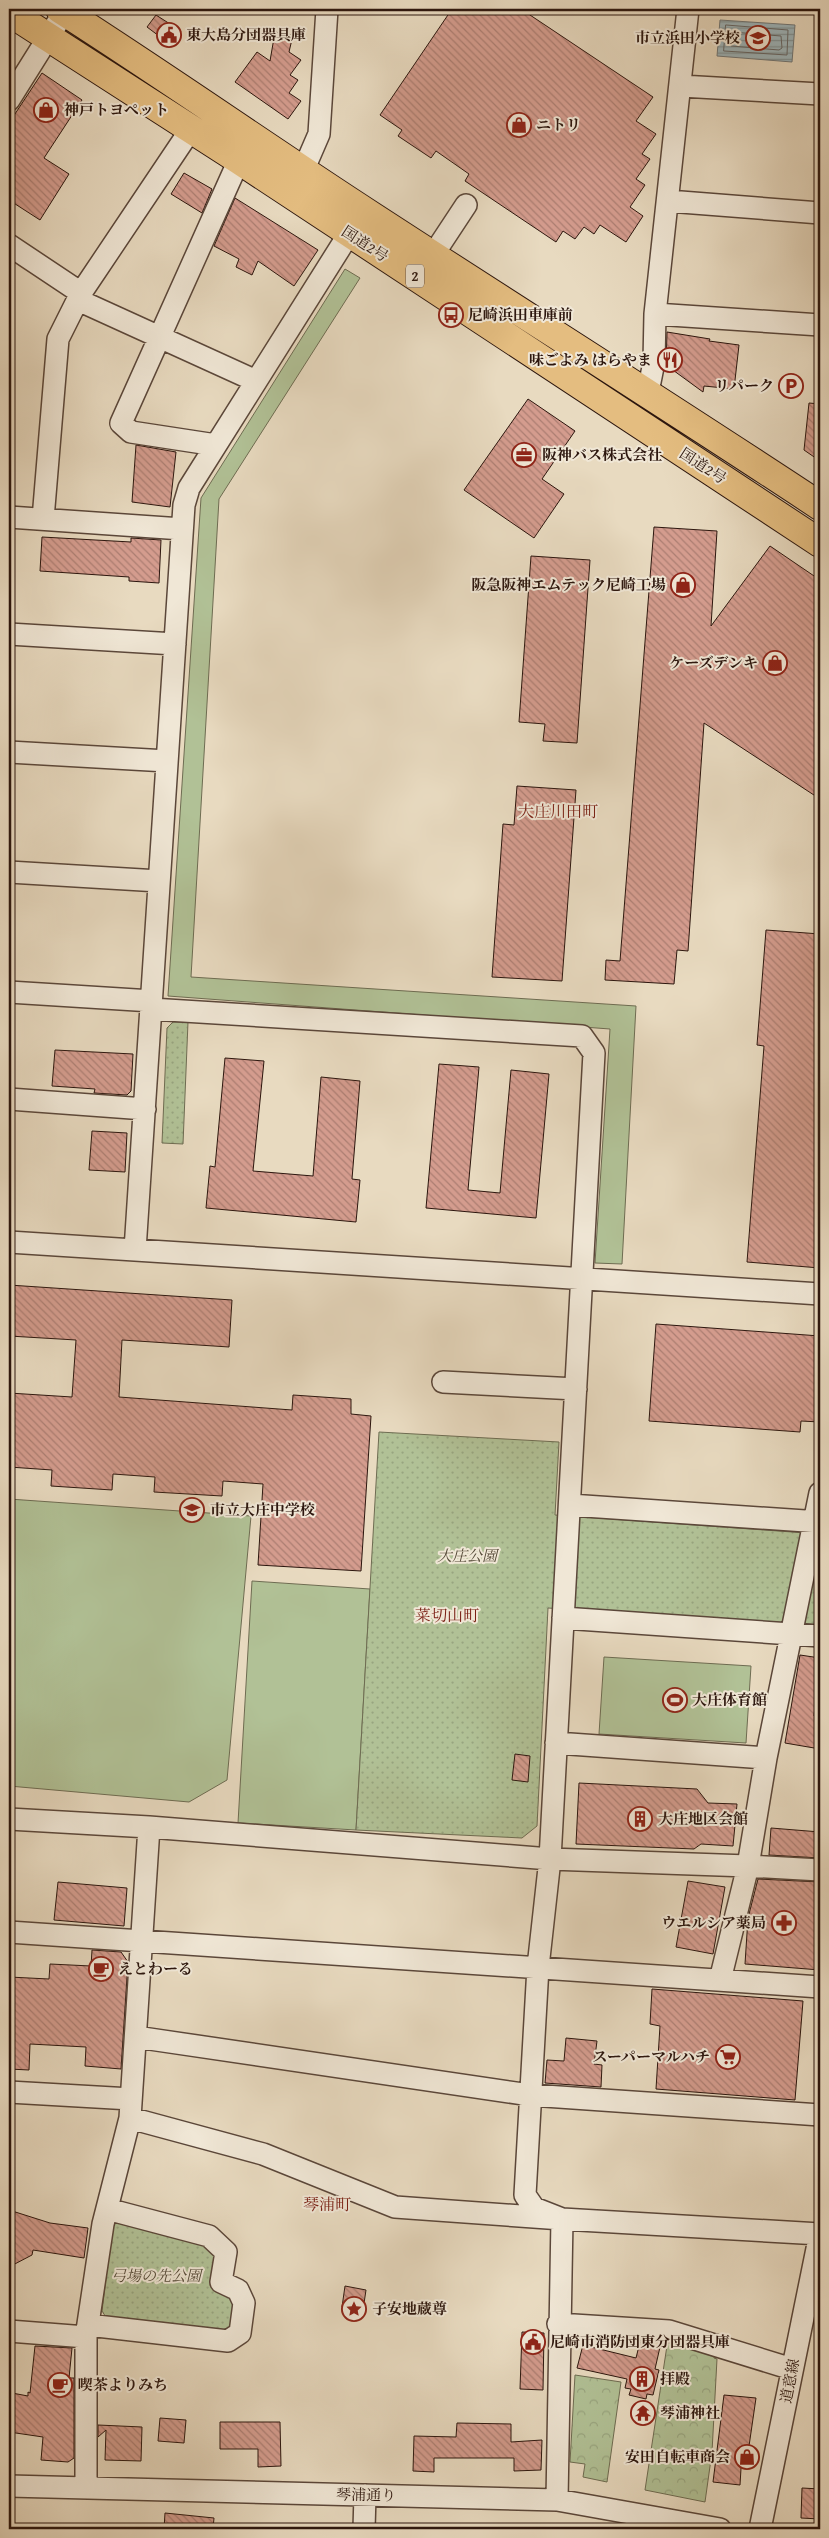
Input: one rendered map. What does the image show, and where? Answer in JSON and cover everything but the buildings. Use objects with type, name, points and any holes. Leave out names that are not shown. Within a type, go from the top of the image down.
[{"type":"highway","name":"国道2号","points":[[63,10],[303,171],[356,222],[820,543]]},
{"type":"highway","name":"国道2号","points":[[9,12],[239,160],[356,222],[433,255],[648,392],[820,506]]},
{"type":"street","points":[[303,171],[319,134],[327,9]]},
{"type":"street","points":[[648,392],[654,362],[656,314],[688,9]]},
{"type":"street","points":[[9,100],[49,38],[63,10]]},
{"type":"street","points":[[680,86],[820,94]]},
{"type":"street","points":[[43,519],[58,339],[79,297],[191,130]]},
{"type":"street","points":[[216,445],[131,432],[121,423],[239,160]]},
{"type":"street","points":[[668,201],[820,213]]},
{"type":"street","points":[[433,255],[466,205]]},
{"type":"street","points":[[135,1250],[184,505],[189,488],[356,222]]},
{"type":"street","points":[[9,245],[79,297],[160,338],[256,381]]},
{"type":"street","points":[[656,314],[820,325]]},
{"type":"street","points":[[9,516],[182,530]]},
{"type":"street","points":[[9,634],[174,644]]},
{"type":"street","points":[[9,752],[167,761]]},
{"type":"street","points":[[9,872],[159,881]]},
{"type":"street","points":[[9,992],[151,1005],[582,1036],[594,1052],[550,1859],[538,1967],[525,2195],[539,2211],[562,2219]]},
{"type":"street","points":[[9,1099],[144,1109]]},
{"type":"street","points":[[9,1242],[820,1294]]},
{"type":"street","points":[[443,1382],[576,1390]]},
{"type":"street","points":[[720,1980],[748,1866],[766,1758],[790,1634],[817,1522],[820,1493]]},
{"type":"street","points":[[570,1505],[817,1522]]},
{"type":"street","points":[[564,1618],[820,1636]]},
{"type":"street","points":[[556,1743],[766,1758]]},
{"type":"street","points":[[9,1819],[149,1827],[550,1859],[820,1870]]},
{"type":"street","points":[[86,2488],[87,2331],[107,2209],[130,2108],[149,1827]]},
{"type":"street","points":[[9,1932],[820,1987]]},
{"type":"street","points":[[136,2037],[530,2095],[820,2115]]},
{"type":"street","points":[[9,2092],[130,2108],[263,2154],[395,2207],[820,2234]]},
{"type":"street","points":[[9,2331],[87,2331],[228,2341],[240,2332],[244,2303],[238,2290],[221,2282],[226,2252],[210,2236],[107,2209]]},
{"type":"street","points":[[557,2500],[558,2324],[562,2219]]},
{"type":"street","name":"道意線","points":[[760,2529],[820,2234]]},
{"type":"street","points":[[558,2324],[668,2331],[792,2369]]},
{"type":"street","name":"琴浦通り","points":[[9,2486],[557,2500],[720,2529]]},
{"type":"street","points":[[364,2529],[365,2495]]},
{"type":"green space","points":[[345,269],[360,278],[219,499],[191,977],[636,1006],[622,1264],[595,1263],[610,1029],[168,996],[201,498]]},
{"type":"green space","points":[[173,1022],[188,1022],[183,1144],[162,1143],[167,1028]]},
{"type":"green space","name":"大庄公園","points":[[379,1432],[559,1442],[555,1515],[820,1534],[820,1625],[548,1608],[537,1826],[522,1838],[356,1830]]},
{"type":"green space","points":[[9,1499],[251,1516],[227,1780],[189,1802],[9,1786]]},
{"type":"green space","points":[[252,1581],[370,1589],[356,1830],[238,1823]]},
{"type":"green space","name":"大庄体育館","points":[[604,1657],[751,1666],[746,1743],[599,1734]]},
{"type":"green space","name":"弓場の先公園","points":[[113,2220],[208,2239],[232,2291],[235,2325],[225,2332],[109,2322],[102,2311]]},
{"type":"green space","points":[[668,2339],[715,2352],[714,2358],[717,2359],[712,2452],[705,2502],[645,2490]]},
{"type":"green space","points":[[575,2375],[621,2382],[607,2482],[583,2477],[585,2464],[570,2462]]},
{"type":"water","points":[[720,20],[795,25],[792,62],[717,56]]},
{"type":"place","name":"東大島分団器具庫","points":[[169,35]]},
{"type":"place","name":"市立浜田小学校","points":[[758,38]]},
{"type":"place","name":"神戸トヨペット","points":[[46,110]]},
{"type":"place","name":"ニトリ","points":[[519,125]]},
{"type":"place","name":"尼崎浜田車庫前","points":[[451,315]]},
{"type":"place","name":"味ごよみ はらやま","points":[[670,360]]},
{"type":"place","name":"リパーク","points":[[791,386]]},
{"type":"place","name":"阪神バス株式会社","points":[[524,455]]},
{"type":"place","name":"阪急阪神エムテック尼崎工場","points":[[683,585]]},
{"type":"place","name":"ケーズデンキ","points":[[775,663]]},
{"type":"place","name":"市立大庄中学校","points":[[192,1510]]},
{"type":"place","name":"大庄体育館","points":[[675,1700]]},
{"type":"place","name":"大庄地区会館","points":[[640,1819]]},
{"type":"place","name":"ウエルシア薬局","points":[[784,1923]]},
{"type":"place","name":"えとわーる","points":[[101,1969]]},
{"type":"place","name":"スーパーマルハチ","points":[[728,2057]]},
{"type":"place","name":"子安地蔵尊","points":[[354,2309]]},
{"type":"place","name":"尼崎市消防団東分団器具庫","points":[[533,2342]]},
{"type":"place","name":"拝殿","points":[[642,2379]]},
{"type":"place","name":"喫茶よりみち","points":[[60,2385]]},
{"type":"place","name":"琴浦神社","points":[[643,2413]]},
{"type":"place","name":"安田自転車商会","points":[[747,2457]]},
{"type":"district","name":"大庄川田町","points":[[558,811]]},
{"type":"district","name":"菜切山町","points":[[447,1615]]},
{"type":"district","name":"琴浦町","points":[[327,2204]]}]
